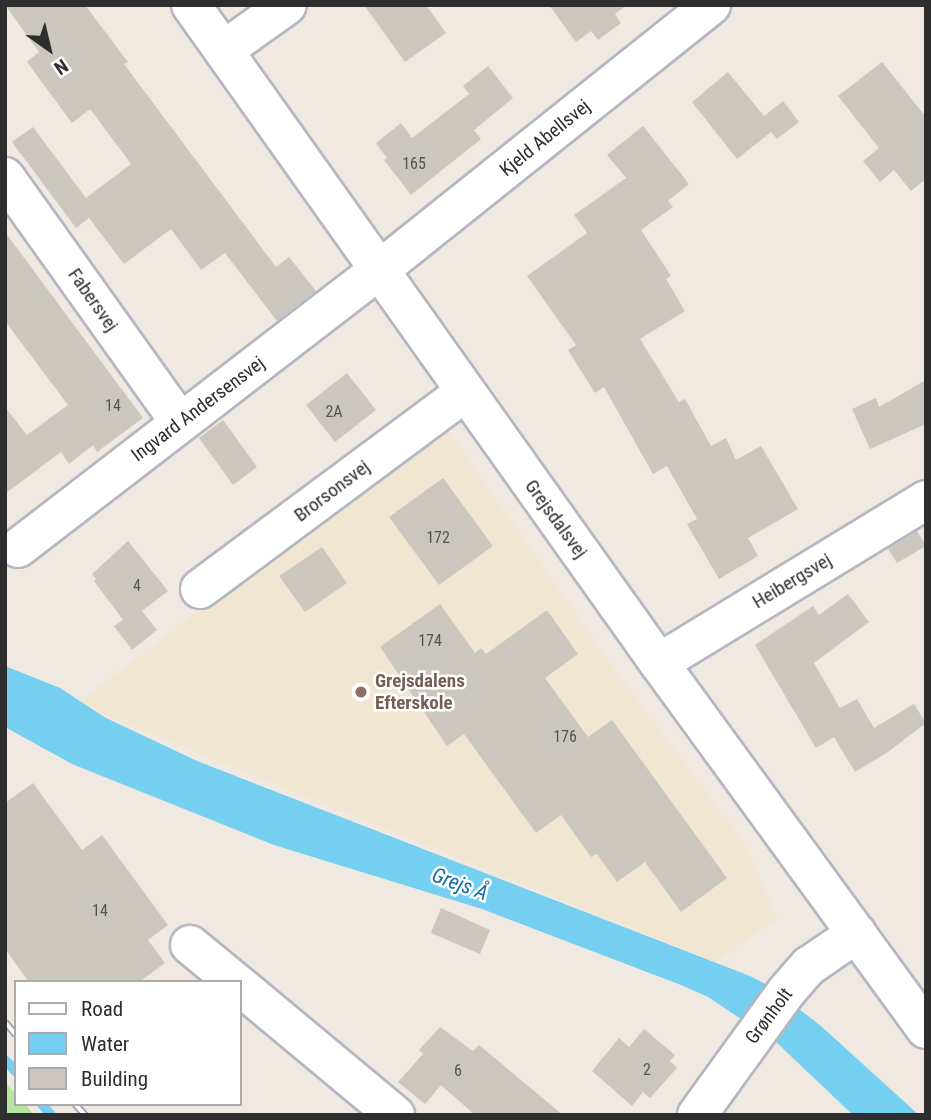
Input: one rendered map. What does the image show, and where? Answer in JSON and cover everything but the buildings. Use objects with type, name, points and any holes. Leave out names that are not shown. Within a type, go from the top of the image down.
[{"type":"street","name":"Grejsdalsvej","points":[[191,5],[659,663],[926,1029]]},
{"type":"street","points":[[225,50],[287,5]]},
{"type":"street","name":"Kjeld Abellsvej","points":[[378,271],[711,5]]},
{"type":"street","name":"Fabersvej","points":[[5,177],[180,422]]},
{"type":"street","name":"Ingvard Andersensvej","points":[[18,548],[378,271]]},
{"type":"street","name":"Brorsonsvej","points":[[200,589],[465,392]]},
{"type":"street","name":"Heibergsvej","points":[[659,663],[926,500]]},
{"type":"street","name":"Grønholt","points":[[697,1115],[786,992],[809,966],[857,933]]},
{"type":"street","points":[[190,945],[232,980]]},
{"type":"street","points":[[242,988],[395,1115]]},
{"type":"shaded area","name":"Grejsdalens Efterskole","points":[[443,422],[617,673],[745,844],[777,918],[716,962],[77,704]]},
{"type":"green space","points":[[5,1082],[14,1092],[14,1106],[27,1106],[34,1115],[5,1115]]},
{"type":"water","name":"Grejs Å","points":[[5,666],[60,688],[106,718],[197,761],[750,976],[771,987],[822,1027],[919,1115],[853,1115],[776,1042],[708,997],[681,985],[482,909],[274,845],[72,764],[5,727]]},
{"type":"waterway","points":[[5,1060],[14,1070]]},
{"type":"waterway","points":[[44,1106],[51,1115]]},
{"type":"railway","points":[[5,1022],[14,1033]]},
{"type":"railway","points":[[77,1106],[85,1115]]},
{"type":"place","name":"Grejsdalens Efterskole","points":[[361,692]]}]
